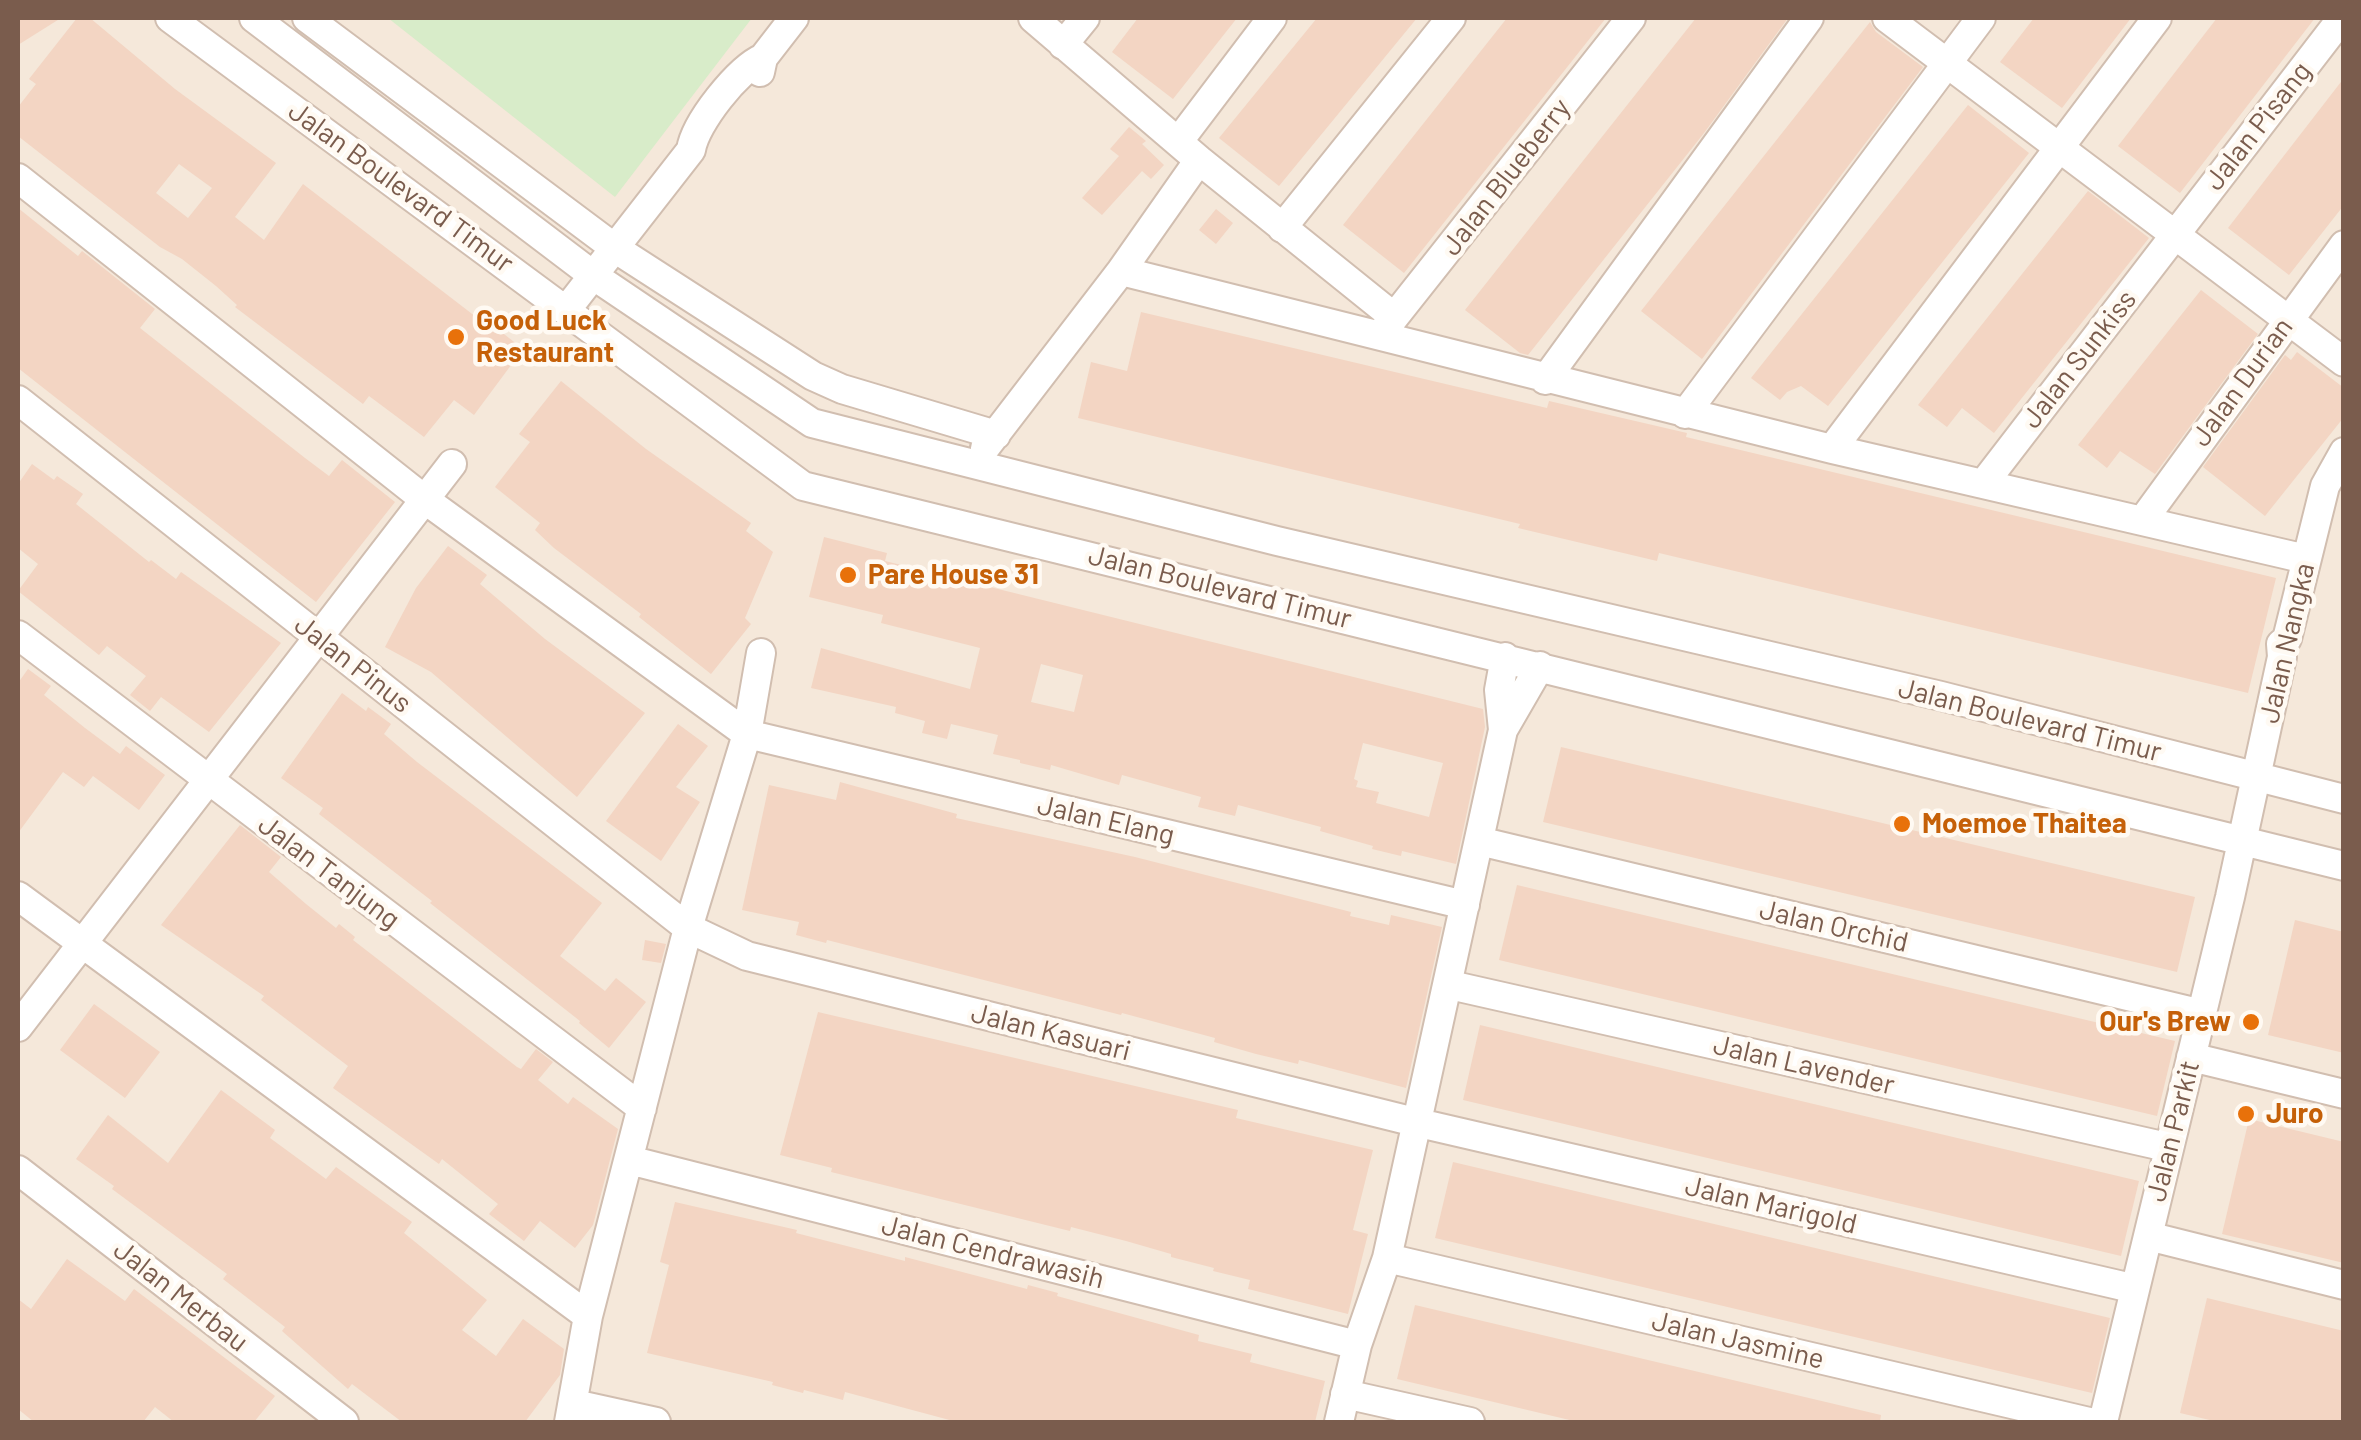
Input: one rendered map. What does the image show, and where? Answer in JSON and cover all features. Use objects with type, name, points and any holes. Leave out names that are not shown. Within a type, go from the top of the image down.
[{"type":"street","name":"Jalan Boulevard Timur","points":[[170,18],[803,486],[1505,656],[2344,866]]},
{"type":"street","name":"Jalan Boulevard Timur","points":[[254,18],[594,276],[812,423],[1277,541],[1941,696],[2344,799]]},
{"type":"street","points":[[308,18],[616,248],[813,376],[842,389],[996,436]]},
{"type":"street","points":[[568,310],[691,150],[694,134],[746,66],[762,58],[794,18]]},
{"type":"street","points":[[1033,18],[1282,228],[1387,327]]},
{"type":"street","points":[[1064,45],[1085,18]]},
{"type":"street","points":[[1178,142],[1272,18]]},
{"type":"street","points":[[1282,228],[1451,18]]},
{"type":"street","name":"Jalan Blueberry","points":[[1387,327],[1631,18]]},
{"type":"street","points":[[1545,380],[1809,18]]},
{"type":"street","points":[[1887,18],[2344,362]]},
{"type":"street","points":[[1685,414],[1981,18]]},
{"type":"street","points":[[1832,450],[2157,18]]},
{"type":"street","name":"Jalan Pisang","points":[[2174,235],[2342,18]]},
{"type":"street","points":[[971,465],[1120,272],[1199,160]]},
{"type":"street","points":[[20,180],[424,499],[747,734]]},
{"type":"street","name":"Jalan Sunkiss","points":[[1984,483],[2174,235]]},
{"type":"street","name":"Jalan Durian","points":[[2143,520],[2344,245]]},
{"type":"street","points":[[1120,272],[1387,327],[1545,380],[2306,560]]},
{"type":"street","name":"Jalan Pinus","points":[[18,400],[688,928]]},
{"type":"street","name":"Jalan Nangka","points":[[2243,840],[2284,648],[2325,486],[2344,452]]},
{"type":"street","points":[[18,1027],[452,464]]},
{"type":"street","name":"Jalan Tanjung","points":[[18,635],[642,1108]]},
{"type":"street","points":[[656,1422],[571,1413],[588,1316],[688,928],[747,734],[761,653]]},
{"type":"street","points":[[1340,1422],[1357,1344],[1387,1258],[1450,985],[1503,730],[1500,690],[1505,656]]},
{"type":"street","points":[[1503,730],[1540,666]]},
{"type":"street","name":"Jalan Elang","points":[[747,734],[1465,906]]},
{"type":"street","name":"Jalan Parkit","points":[[2103,1422],[2243,840]]},
{"type":"street","name":"Jalan Orchid","points":[[1479,841],[2190,1011]]},
{"type":"street","points":[[2090,1422],[2225,866]]},
{"type":"street","points":[[18,896],[588,1316]]},
{"type":"street","name":"Jalan Kasuari","points":[[688,928],[748,956],[1419,1123]]},
{"type":"street","name":"Jalan Lavender","points":[[1450,985],[2158,1145]]},
{"type":"street","points":[[2191,1057],[2344,1094]]},
{"type":"street","name":"Jalan Marigold","points":[[1419,1123],[2124,1286]]},
{"type":"street","name":"Jalan Cendrawasih","points":[[629,1160],[1357,1344]]},
{"type":"street","name":"Jalan Merbau","points":[[18,1170],[344,1422]]},
{"type":"street","points":[[2148,1236],[2344,1285]]},
{"type":"street","name":"Jalan Jasmine","points":[[1387,1258],[2090,1422]]},
{"type":"street","points":[[1345,1394],[1470,1422]]},
{"type":"shaded area","points":[[18,18],[2343,18],[2343,1422],[18,1422]]},
{"type":"green space","points":[[388,18],[752,18],[615,197]]},
{"type":"building","points":[[18,18],[61,18],[18,45]]},
{"type":"building","points":[[77,18],[90,18],[175,89],[276,163],[235,217],[264,240],[303,184],[523,349],[474,415],[454,400],[424,437],[369,396],[363,404],[235,307],[182,259],[160,247],[18,136],[18,107],[36,84],[29,79]],"holes":[[[179,164],[212,188],[188,218],[156,193]]]},
{"type":"building","points":[[1138,18],[1237,18],[1173,99],[1112,52]]},
{"type":"building","points":[[1317,18],[1417,18],[1279,186],[1219,138]]},
{"type":"building","points":[[1507,18],[1606,18],[1404,273],[1343,225]]},
{"type":"building","points":[[1696,18],[1788,18],[1704,133],[1528,355],[1520,353],[1465,310]]},
{"type":"building","points":[[2034,18],[2131,18],[2062,108],[2000,62]]},
{"type":"building","points":[[2217,18],[2315,18],[2180,193],[2118,146]]},
{"type":"building","points":[[1870,22],[1876,32],[1923,67],[1702,359],[1641,311]]},
{"type":"building","points":[[2344,78],[2344,205],[2289,275],[2228,228]]},
{"type":"building","points":[[1968,105],[2029,153],[1828,406],[1801,386],[1780,400],[1751,378]]},
{"type":"building","points":[[1129,127],[1146,141],[1142,144],[1164,165],[1151,179],[1142,171],[1102,215],[1082,198],[1119,156],[1110,149]]},
{"type":"building","points":[[2088,191],[2149,238],[1994,433],[1962,408],[1947,427],[1918,405]]},
{"type":"building","points":[[18,208],[78,256],[82,251],[155,309],[140,328],[305,458],[329,476],[342,460],[395,502],[316,602],[18,368]]},
{"type":"building","points":[[1216,209],[1233,223],[1216,244],[1199,230]]},
{"type":"building","points":[[2201,290],[2258,334],[2155,474],[2120,451],[2107,468],[2078,445]]},
{"type":"building","points":[[1141,312],[1547,408],[1549,401],[1687,433],[1686,437],[2276,578],[2248,693],[1659,553],[1657,561],[1518,528],[1520,524],[1078,418],[1091,362],[1127,371]]},
{"type":"building","points":[[2297,352],[2344,388],[2344,417],[2265,516],[2203,467],[2285,355],[2291,360]]},
{"type":"building","points":[[561,381],[646,449],[751,523],[746,531],[773,552],[745,618],[751,624],[711,674],[554,548],[535,530],[540,523],[495,487],[530,442],[519,434]]},
{"type":"building","points":[[32,464],[83,494],[76,504],[149,562],[176,579],[181,572],[281,643],[209,732],[161,697],[150,711],[130,695],[146,676],[107,646],[99,655],[18,591],[38,564],[18,548],[18,484]]},
{"type":"building","points":[[824,537],[887,553],[885,561],[1483,709],[1485,727],[1456,864],[1402,851],[1401,856],[1372,849],[1373,846],[1320,831],[1321,827],[1238,805],[1235,816],[1198,807],[1201,797],[1122,775],[1119,785],[1051,765],[1050,770],[1020,763],[993,754],[998,735],[951,724],[947,739],[922,733],[925,721],[895,713],[896,707],[811,688],[821,648],[970,689],[980,648],[881,623],[883,615],[809,597]],"holes":[[[1041,664],[1083,675],[1074,712],[1031,702]],[[1363,743],[1443,763],[1429,817],[1376,803],[1379,792],[1356,787],[1358,781],[1354,779]]]},
{"type":"building","points":[[448,546],[487,575],[480,584],[545,639],[645,713],[577,797],[431,672],[385,647],[416,588]]},
{"type":"building","points":[[28,669],[51,686],[44,695],[85,728],[120,754],[126,746],[165,775],[139,810],[93,776],[84,787],[63,772],[18,833],[18,683]]},
{"type":"building","points":[[342,693],[391,724],[384,734],[417,762],[602,903],[560,956],[605,991],[616,978],[646,1002],[609,1048],[432,901],[319,814],[323,808],[281,778]]},
{"type":"building","points":[[678,724],[708,746],[676,787],[700,802],[661,861],[606,821]]},
{"type":"building","points":[[1561,747],[2195,897],[2177,972],[1543,822]]},
{"type":"building","points":[[840,782],[957,814],[956,818],[1135,857],[1351,912],[1350,916],[1389,925],[1391,915],[1442,927],[1406,1088],[1299,1060],[1298,1064],[1256,1054],[1214,1042],[1215,1038],[1122,1013],[796,935],[799,922],[742,910],[769,785],[836,800]]},
{"type":"building","points":[[240,825],[281,857],[269,872],[306,904],[336,928],[339,924],[355,937],[353,940],[517,1067],[521,1069],[536,1049],[553,1062],[538,1080],[568,1104],[573,1097],[618,1129],[593,1225],[575,1248],[540,1221],[524,1241],[489,1214],[498,1204],[442,1159],[439,1164],[333,1088],[348,1066],[261,1000],[264,996],[161,925]]},
{"type":"building","points":[[1517,885],[2175,1041],[2157,1116],[1499,960]]},
{"type":"building","points":[[2295,920],[2344,932],[2344,1053],[2268,1035]]},
{"type":"building","points":[[645,940],[666,944],[661,963],[642,960]]},
{"type":"building","points":[[94,1004],[160,1052],[125,1098],[60,1050]]},
{"type":"building","points":[[818,1012],[1238,1110],[1236,1118],[1373,1150],[1353,1230],[1368,1234],[1348,1314],[1248,1289],[1250,1280],[1126,1241],[1071,1227],[1070,1231],[831,1172],[832,1168],[780,1155]]},
{"type":"building","points":[[1480,1025],[2139,1181],[2121,1256],[1463,1100]]},
{"type":"building","points":[[221,1090],[275,1130],[270,1138],[326,1179],[336,1167],[412,1222],[404,1233],[487,1300],[462,1330],[496,1356],[523,1319],[564,1349],[560,1375],[525,1422],[402,1422],[352,1384],[348,1389],[282,1331],[285,1327],[223,1279],[227,1274],[76,1159],[108,1115],[168,1163]]},
{"type":"building","points":[[2249,1119],[2344,1142],[2344,1263],[2222,1234]]},
{"type":"building","points":[[1453,1162],[2110,1318],[2092,1393],[1435,1238]]},
{"type":"building","points":[[675,1202],[797,1230],[796,1233],[905,1261],[905,1257],[1027,1289],[1028,1285],[1199,1335],[1198,1341],[1252,1354],[1250,1362],[1325,1381],[1315,1422],[957,1422],[845,1392],[843,1400],[804,1390],[803,1393],[772,1385],[773,1382],[647,1353],[669,1265],[660,1262]]},
{"type":"building","points":[[67,1259],[125,1301],[134,1289],[275,1396],[254,1422],[174,1422],[155,1407],[143,1422],[34,1422],[18,1409],[18,1299],[31,1309]]},
{"type":"building","points":[[2207,1298],[2344,1331],[2344,1422],[2218,1422],[2180,1413]]},
{"type":"building","points":[[1415,1305],[1881,1415],[1880,1422],[1578,1422],[1397,1379]]},
{"type":"place","name":"Good Luck Restaurant","points":[[456,337]]},
{"type":"place","name":"Pare House 31","points":[[848,575]]},
{"type":"place","name":"Moemoe Thaitea","points":[[1902,824]]},
{"type":"place","name":"Our's Brew","points":[[2251,1022]]},
{"type":"place","name":"Juro","points":[[2246,1114]]}]
